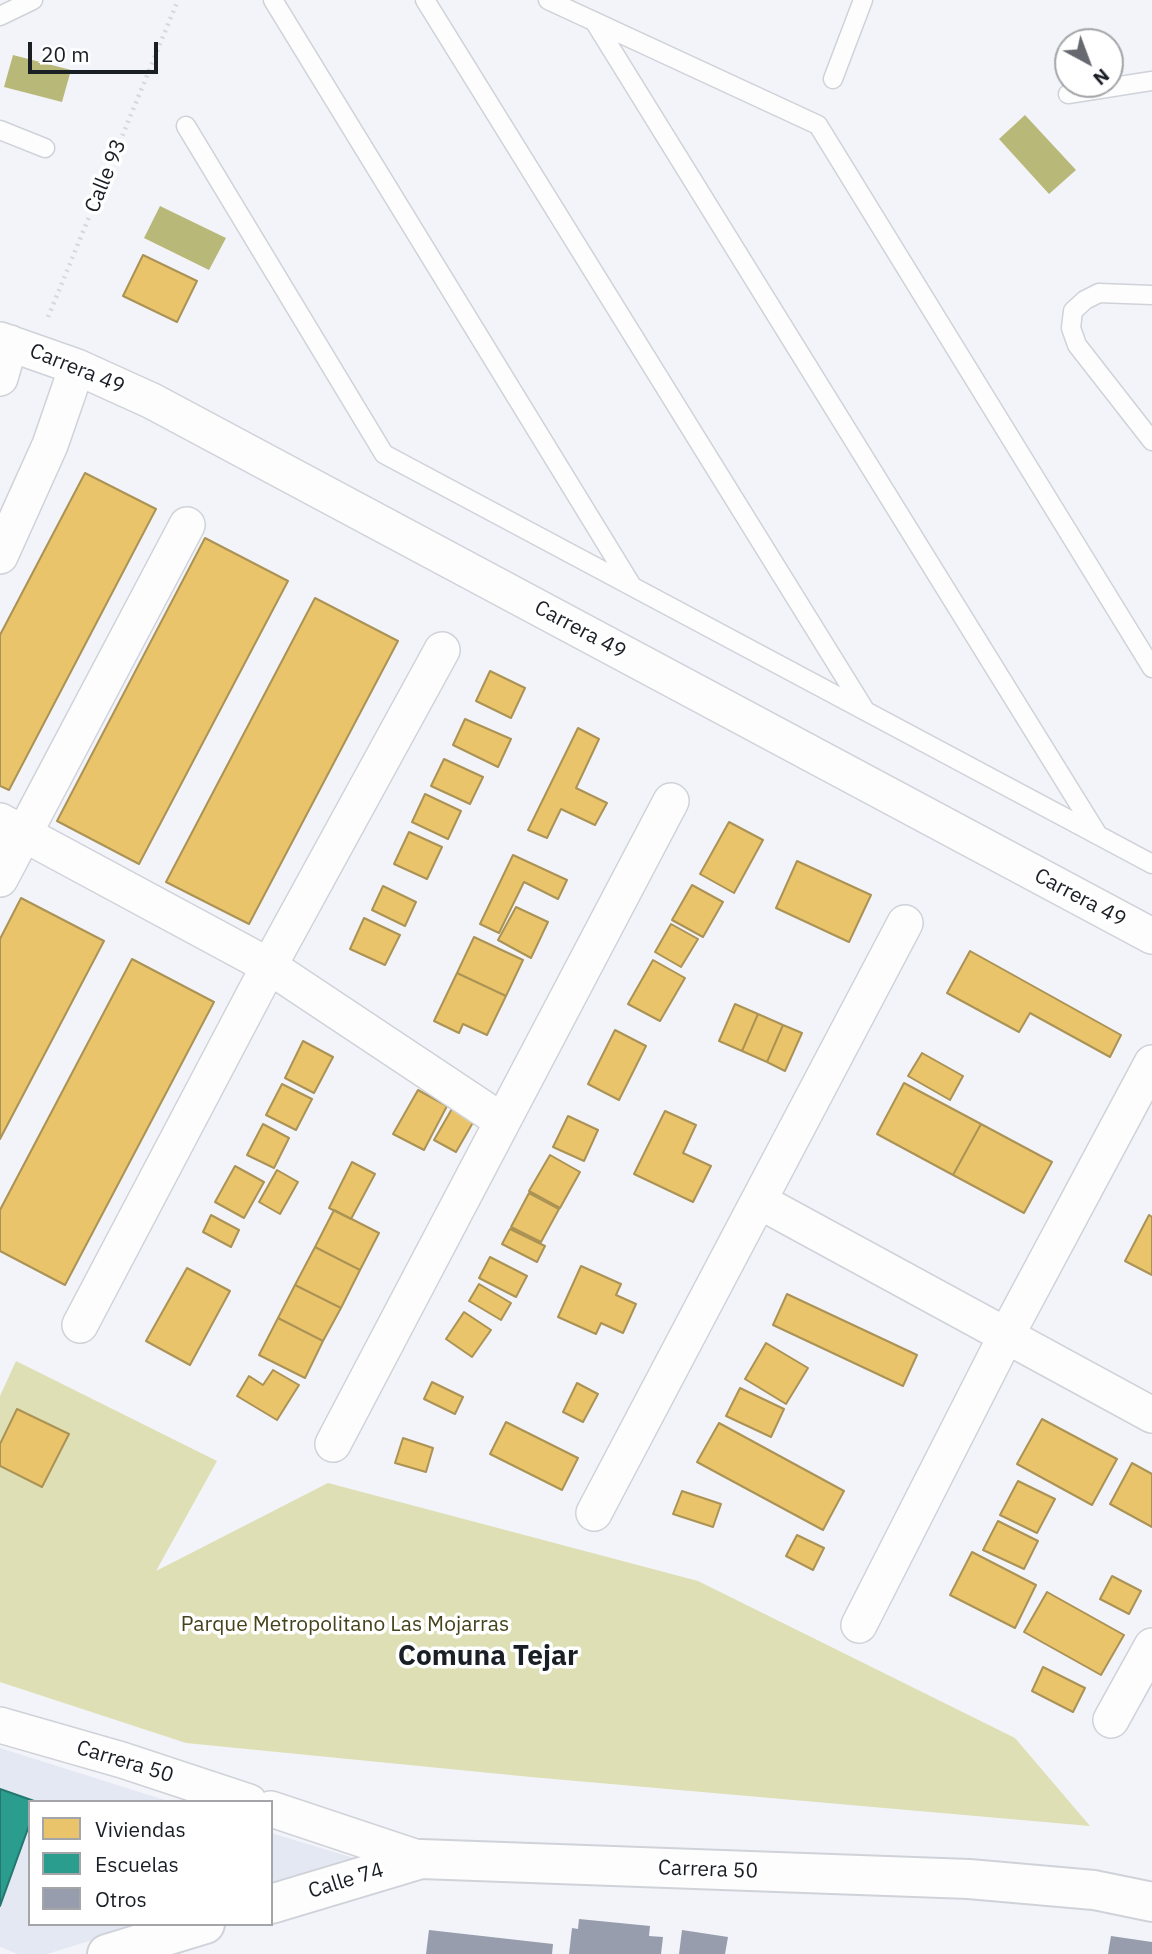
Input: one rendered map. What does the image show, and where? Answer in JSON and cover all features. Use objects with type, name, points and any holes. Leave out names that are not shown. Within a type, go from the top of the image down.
[{"type":"street","name":"Carrera 49","points":[[15,345],[77,367],[174,413],[1152,936]]},
{"type":"street","points":[[0,378],[15,345]]},
{"type":"street","points":[[0,556],[50,445],[77,367]]},
{"type":"street","points":[[0,880],[12,828],[187,525]]},
{"type":"street","points":[[80,1325],[269,966],[442,650]]},
{"type":"street","points":[[333,1444],[671,801]]},
{"type":"street","points":[[12,828],[269,966],[502,1121]]},
{"type":"street","points":[[594,1513],[905,923]]},
{"type":"street","points":[[859,1625],[1006,1336],[1152,1063]]},
{"type":"street","points":[[759,1201],[1152,1415]]},
{"type":"street","points":[[1111,1720],[1152,1646]]},
{"type":"street","name":"Carrera 50","points":[[0,1725],[122,1760],[243,1800]]},
{"type":"street","name":"Carrera 50","points":[[273,1810],[421,1858],[969,1879],[1094,1890],[1152,1902]]},
{"type":"street","name":"Calle 74","points":[[273,1903],[421,1858]]},
{"type":"street","points":[[107,1954],[198,1926]]},
{"type":"lane","points":[[0,16],[33,0]]},
{"type":"lane","points":[[273,0],[632,586]]},
{"type":"lane","points":[[425,0],[865,710]]},
{"type":"lane","points":[[548,0],[818,125],[1152,668]]},
{"type":"lane","points":[[833,79],[863,0]]},
{"type":"lane","points":[[594,21],[1098,835]]},
{"type":"lane","points":[[1124,85],[1152,81]]},
{"type":"lane","points":[[186,126],[384,454],[1152,864]]},
{"type":"lane","points":[[0,130],[45,148]]},
{"type":"lane","points":[[1152,295],[1099,293],[1085,300],[1073,311],[1071,328],[1077,345],[1152,441]]},
{"type":"path","name":"Calle 93","points":[[15,345],[178,0]]},
{"type":"shaded area","points":[[13,55],[71,70],[62,102],[4,87]]},
{"type":"shaded area","points":[[1025,115],[1076,170],[1049,194],[999,139]]},
{"type":"shaded area","points":[[160,206],[226,238],[209,270],[144,238]]},
{"type":"shaded area","points":[[0,1748],[165,1800],[28,1800],[28,1926],[138,1926],[47,1954],[18,1954],[0,1947]]},
{"type":"shaded area","points":[[273,1834],[357,1859],[273,1884]]},
{"type":"green space","name":"Parque Metropolitano Las Mojarras","points":[[16,1361],[217,1461],[156,1571],[328,1483],[698,1581],[1015,1738],[1090,1826],[531,1777],[186,1743],[0,1682],[0,1396]]},
{"type":"building: Viviendas","points":[[143,255],[197,281],[177,322],[123,296]]},
{"type":"building: Viviendas","points":[[85,473],[156,509],[9,790],[0,786],[0,635]]},
{"type":"building: Viviendas","points":[[205,538],[288,581],[139,864],[57,821]]},
{"type":"building: Viviendas","points":[[315,598],[398,641],[249,924],[166,882]]},
{"type":"building: Viviendas","points":[[490,671],[525,688],[511,718],[476,701]]},
{"type":"building: Viviendas","points":[[465,719],[511,739],[498,767],[453,745]]},
{"type":"building: Viviendas","points":[[578,728],[599,739],[576,788],[607,803],[595,825],[561,809],[547,838],[528,830]]},
{"type":"building: Viviendas","points":[[444,759],[483,777],[470,804],[431,786]]},
{"type":"building: Viviendas","points":[[425,794],[461,811],[448,839],[412,822]]},
{"type":"building: Viviendas","points":[[729,822],[763,840],[734,893],[700,874]]},
{"type":"building: Viviendas","points":[[409,832],[442,847],[427,879],[394,864]]},
{"type":"building: Viviendas","points":[[513,855],[567,880],[558,899],[524,882],[499,933],[480,924]]},
{"type":"building: Viviendas","points":[[797,861],[871,895],[849,942],[776,908]]},
{"type":"building: Viviendas","points":[[692,885],[723,902],[703,937],[672,920]]},
{"type":"building: Viviendas","points":[[383,886],[416,902],[405,926],[372,910]]},
{"type":"building: Viviendas","points":[[21,898],[104,941],[0,1139],[0,939]]},
{"type":"building: Viviendas","points":[[516,907],[548,922],[531,958],[498,940]]},
{"type":"building: Viviendas","points":[[364,918],[400,935],[385,965],[350,949]]},
{"type":"building: Viviendas","points":[[671,924],[698,939],[681,967],[655,952]]},
{"type":"building: Viviendas","points":[[474,937],[523,960],[506,996],[457,973]]},
{"type":"building: Viviendas","points":[[970,951],[1121,1035],[1110,1057],[1030,1013],[1019,1032],[947,993]]},
{"type":"building: Viviendas","points":[[132,959],[214,1002],[65,1285],[0,1251],[0,1210]]},
{"type":"building: Viviendas","points":[[653,960],[685,978],[660,1021],[628,1004]]},
{"type":"building: Viviendas","points":[[457,973],[506,996],[487,1035],[463,1024],[459,1033],[434,1021]]},
{"type":"building: Viviendas","points":[[735,1004],[758,1014],[742,1051],[719,1041]]},
{"type":"building: Viviendas","points":[[758,1014],[783,1025],[767,1062],[742,1051]]},
{"type":"building: Viviendas","points":[[783,1025],[802,1033],[785,1071],[767,1062]]},
{"type":"building: Viviendas","points":[[615,1030],[646,1046],[619,1100],[588,1084]]},
{"type":"building: Viviendas","points":[[303,1041],[333,1057],[314,1093],[285,1078]]},
{"type":"building: Viviendas","points":[[922,1053],[963,1076],[950,1100],[908,1076]]},
{"type":"building: Viviendas","points":[[904,1083],[981,1124],[953,1175],[877,1134]]},
{"type":"building: Viviendas","points":[[282,1084],[312,1099],[296,1130],[266,1115]]},
{"type":"building: Viviendas","points":[[418,1090],[447,1106],[424,1150],[393,1134]]},
{"type":"building: Viviendas","points":[[453,1107],[475,1119],[456,1152],[434,1140]]},
{"type":"building: Viviendas","points":[[665,1111],[696,1125],[683,1153],[711,1166],[693,1202],[634,1174]]},
{"type":"building: Viviendas","points":[[568,1116],[598,1130],[584,1161],[553,1147]]},
{"type":"building: Viviendas","points":[[263,1124],[289,1138],[274,1168],[247,1155]]},
{"type":"building: Viviendas","points":[[981,1124],[1052,1162],[1024,1213],[953,1175]]},
{"type":"building: Viviendas","points":[[550,1155],[580,1172],[560,1208],[529,1191]]},
{"type":"building: Viviendas","points":[[352,1162],[375,1174],[351,1219],[329,1208]]},
{"type":"building: Viviendas","points":[[235,1166],[264,1182],[244,1218],[215,1202]]},
{"type":"building: Viviendas","points":[[277,1170],[298,1182],[280,1214],[259,1202]]},
{"type":"building: Viviendas","points":[[529,1193],[559,1209],[541,1242],[511,1227]]},
{"type":"building: Viviendas","points":[[334,1210],[379,1233],[360,1270],[315,1247]]},
{"type":"building: Viviendas","points":[[211,1215],[239,1230],[231,1247],[203,1232]]},
{"type":"building: Viviendas","points":[[1149,1215],[1152,1217],[1152,1275],[1125,1261]]},
{"type":"building: Viviendas","points":[[510,1229],[545,1246],[537,1262],[502,1244]]},
{"type":"building: Viviendas","points":[[315,1247],[360,1270],[341,1308],[295,1285]]},
{"type":"building: Viviendas","points":[[490,1257],[527,1276],[516,1297],[479,1278]]},
{"type":"building: Viviendas","points":[[581,1266],[621,1284],[616,1295],[636,1304],[623,1333],[601,1323],[596,1334],[558,1317]]},
{"type":"building: Viviendas","points":[[187,1268],[230,1291],[190,1365],[146,1341]]},
{"type":"building: Viviendas","points":[[479,1284],[511,1303],[501,1320],[469,1301]]},
{"type":"building: Viviendas","points":[[295,1285],[341,1308],[323,1341],[278,1318]]},
{"type":"building: Viviendas","points":[[787,1294],[917,1355],[903,1386],[773,1325]]},
{"type":"building: Viviendas","points":[[464,1312],[491,1330],[472,1357],[446,1339]]},
{"type":"building: Viviendas","points":[[278,1318],[323,1341],[305,1378],[259,1355]]},
{"type":"building: Viviendas","points":[[766,1343],[808,1368],[786,1404],[745,1379]]},
{"type":"building: Viviendas","points":[[273,1370],[299,1385],[277,1420],[237,1396],[249,1376],[263,1385]]},
{"type":"building: Viviendas","points":[[432,1382],[463,1397],[455,1414],[424,1399]]},
{"type":"building: Viviendas","points":[[577,1383],[598,1394],[583,1422],[563,1412]]},
{"type":"building: Viviendas","points":[[740,1388],[784,1409],[771,1437],[726,1416]]},
{"type":"building: Viviendas","points":[[17,1409],[69,1434],[42,1487],[0,1466],[0,1444]]},
{"type":"building: Viviendas","points":[[1042,1419],[1117,1459],[1092,1505],[1017,1464]]},
{"type":"building: Viviendas","points":[[506,1422],[578,1458],[562,1490],[490,1454]]},
{"type":"building: Viviendas","points":[[719,1423],[844,1491],[823,1530],[697,1462]]},
{"type":"building: Viviendas","points":[[403,1438],[433,1448],[426,1472],[395,1463]]},
{"type":"building: Viviendas","points":[[1132,1463],[1152,1474],[1152,1527],[1110,1504]]},
{"type":"building: Viviendas","points":[[1018,1481],[1055,1499],[1037,1533],[1000,1515]]},
{"type":"building: Viviendas","points":[[682,1491],[721,1504],[713,1527],[673,1514]]},
{"type":"building: Viviendas","points":[[998,1521],[1038,1541],[1024,1569],[983,1550]]},
{"type":"building: Viviendas","points":[[797,1535],[824,1548],[813,1570],[786,1556]]},
{"type":"building: Viviendas","points":[[972,1552],[1036,1585],[1015,1628],[950,1595]]},
{"type":"building: Viviendas","points":[[1112,1576],[1141,1591],[1129,1614],[1100,1599]]},
{"type":"building: Viviendas","points":[[1047,1592],[1124,1635],[1101,1675],[1024,1632]]},
{"type":"building: Viviendas","points":[[1043,1667],[1085,1688],[1073,1712],[1032,1691]]},
{"type":"building: Escuelas","points":[[0,1789],[31,1800],[28,1800],[28,1829],[0,1906]]},
{"type":"building: Otros","points":[[579,1919],[650,1926],[649,1936],[663,1937],[661,1954],[569,1954],[572,1928],[578,1929]]},
{"type":"building: Otros","points":[[429,1930],[553,1944],[552,1954],[426,1954]]},
{"type":"building: Otros","points":[[682,1930],[728,1937],[725,1954],[679,1954]]},
{"type":"building: Otros","points":[[1111,1936],[1152,1942],[1152,1954],[1108,1954]]},
{"type":"district","name":"Comuna Tejar","points":[[488,1657]]}]
